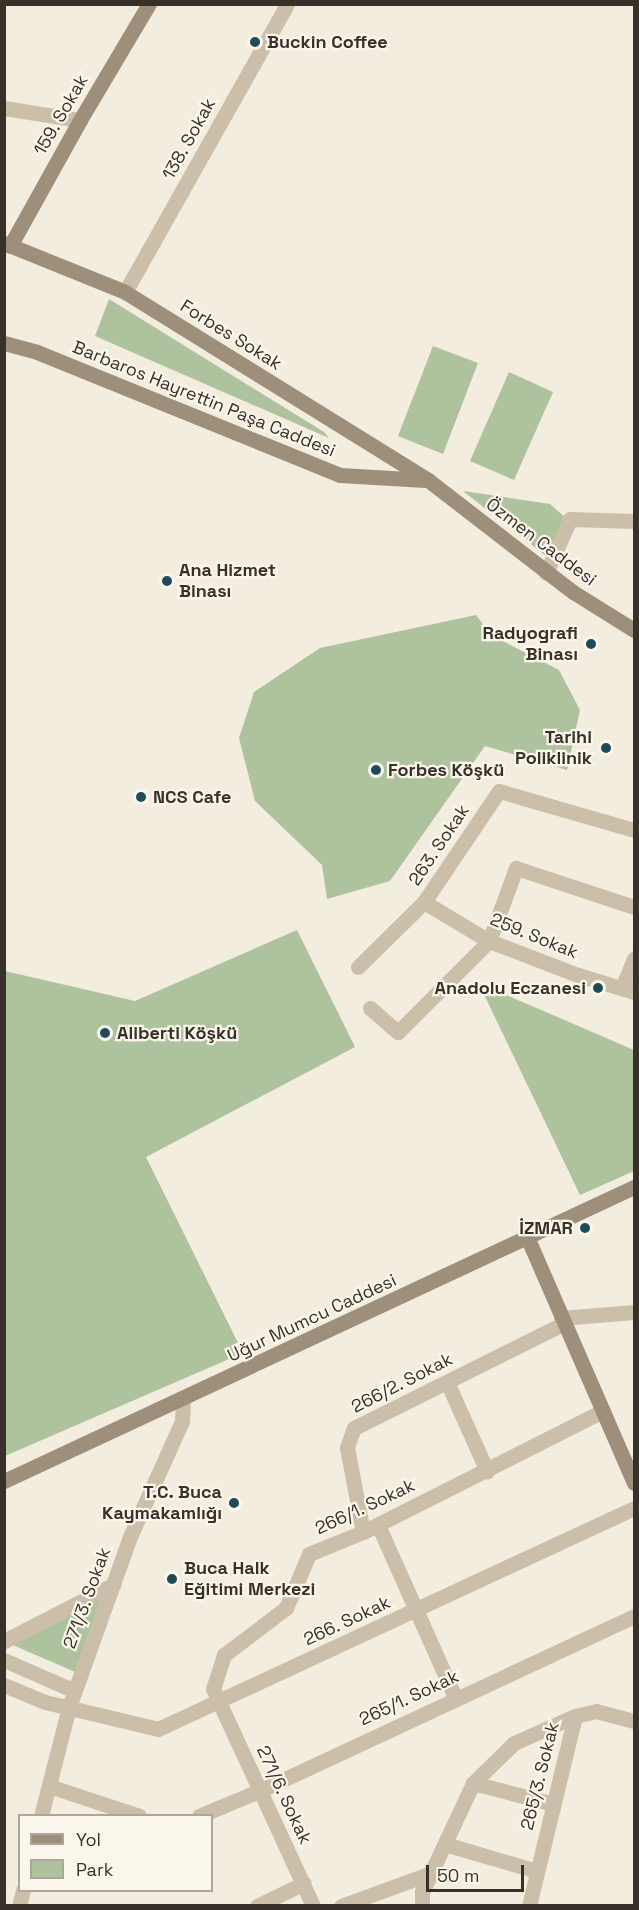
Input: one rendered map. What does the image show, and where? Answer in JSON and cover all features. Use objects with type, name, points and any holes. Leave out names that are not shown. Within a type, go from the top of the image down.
[{"type":"main road","name":"159. Sokak","points":[[7,244],[149,4]]},
{"type":"main road","name":"Forbes Sokak","points":[[7,244],[125,292],[428,480]]},
{"type":"main road","name":"Barbaros Hayrettin Paşa Caddesi","points":[[4,343],[37,352],[340,475],[428,480]]},
{"type":"main road","name":"Özmen Caddesi","points":[[428,480],[546,573],[634,630]]},
{"type":"main road","name":"Uğur Mumcu Caddesi","points":[[4,1481],[528,1239],[634,1187]]},
{"type":"main road","points":[[528,1239],[634,1483]]},
{"type":"street","name":"138. Sokak","points":[[125,292],[287,4]]},
{"type":"street","points":[[4,108],[80,120]]},
{"type":"street","points":[[546,573],[570,519],[634,521]]},
{"type":"street","name":"263. Sokak","points":[[358,967],[424,902],[499,791],[634,830]]},
{"type":"street","points":[[370,1008],[398,1032],[489,941],[516,868],[634,907]]},
{"type":"street","name":"259. Sokak","points":[[424,902],[489,941],[578,975],[628,990]]},
{"type":"street","points":[[628,990],[634,958]]},
{"type":"street","name":"266/2. Sokak","points":[[363,1532],[347,1447],[354,1428],[562,1321],[634,1312]]},
{"type":"street","points":[[447,1382],[487,1471]]},
{"type":"street","name":"271/3. Sokak","points":[[42,1814],[69,1707],[129,1539],[182,1421],[183,1399]]},
{"type":"street","name":"266/1. Sokak","points":[[219,1701],[213,1689],[224,1654],[286,1608],[309,1554],[378,1525],[603,1411]]},
{"type":"street","name":"266. Sokak","points":[[4,1685],[45,1702],[158,1729],[634,1508]]},
{"type":"street","points":[[378,1525],[455,1697]]},
{"type":"street","points":[[4,1641],[113,1585]]},
{"type":"street","name":"265/1. Sokak","points":[[202,1814],[259,1791],[455,1697],[634,1616]]},
{"type":"street","points":[[4,1660],[75,1691]]},
{"type":"street","name":"271/6. Sokak","points":[[219,1701],[313,1905]]},
{"type":"street","name":"265/3. Sokak","points":[[529,1905],[575,1716],[596,1711],[634,1721]]},
{"type":"street","points":[[422,1905],[422,1892],[472,1783],[514,1743],[575,1716]]},
{"type":"street","points":[[472,1783],[553,1804]]},
{"type":"street","points":[[49,1786],[136,1814]]},
{"type":"street","points":[[445,1844],[537,1871]]},
{"type":"street","points":[[340,1905],[431,1873]]},
{"type":"street","points":[[258,1905],[304,1883]]},
{"type":"street","points":[[4,1900],[15,1905]]},
{"type":"green space","points":[[109,299],[324,432],[329,438],[95,336]]},
{"type":"green space","points":[[433,346],[478,363],[443,454],[398,436]]},
{"type":"green space","points":[[509,372],[553,392],[514,480],[470,461]]},
{"type":"green space","points":[[463,491],[550,504],[567,519],[546,556]]},
{"type":"green space","points":[[476,615],[491,635],[559,670],[580,710],[567,770],[485,746],[390,881],[327,899],[322,865],[255,801],[239,738],[254,692],[320,648]]},
{"type":"green space","points":[[297,930],[355,1047],[146,1157],[243,1353],[5,1456],[5,971],[135,1001]]},
{"type":"green space","points":[[480,986],[488,987],[634,1050],[634,1171],[580,1195]]},
{"type":"green space","points":[[107,1592],[75,1672],[6,1642]]},
{"type":"place","name":"Buckin Coffee","points":[[255,42]]},
{"type":"place","name":"Ana Hizmet Binası","points":[[167,581]]},
{"type":"place","name":"Radyografi Binası","points":[[591,644]]},
{"type":"place","name":"Tarihi Poliklinik","points":[[606,748]]},
{"type":"place","name":"Forbes Köşkü","points":[[376,770]]},
{"type":"place","name":"NCS Cafe","points":[[141,797]]},
{"type":"place","name":"Anadolu Eczanesi","points":[[598,988]]},
{"type":"place","name":"Aliberti Köşkü","points":[[105,1033]]},
{"type":"place","name":"İZMAR","points":[[585,1228]]},
{"type":"place","name":"T.C. Buca Kaymakamlığı","points":[[234,1503]]},
{"type":"place","name":"Buca Halk Eğitimi Merkezi","points":[[172,1579]]}]
